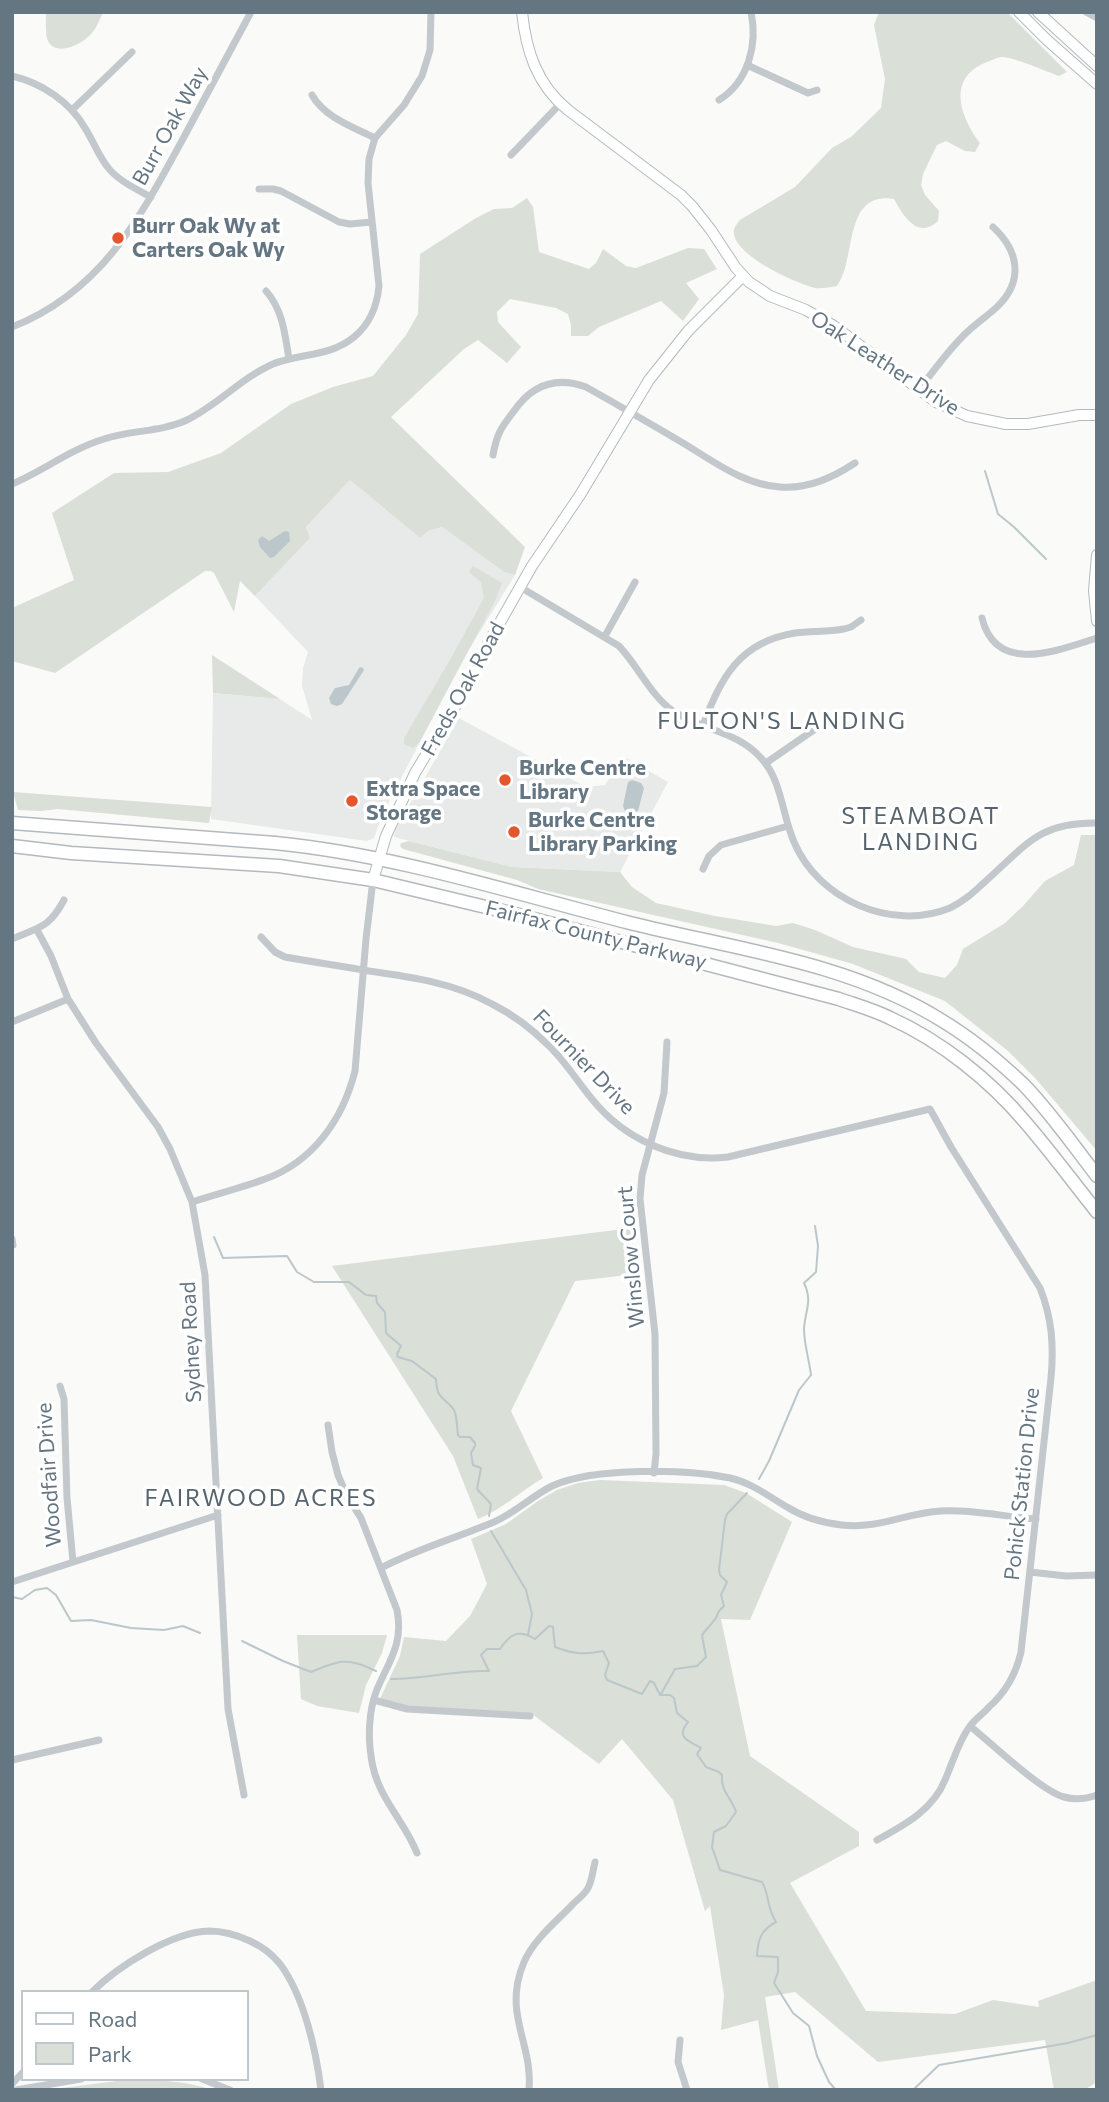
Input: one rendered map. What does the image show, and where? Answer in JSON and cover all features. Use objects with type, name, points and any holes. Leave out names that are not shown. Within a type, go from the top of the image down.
[{"type":"highway","name":"Fairfax County Parkway","points":[[12,823],[275,842],[379,858],[622,921],[805,964],[865,982],[940,1019],[990,1055],[1041,1105],[1097,1176]]},
{"type":"highway","name":"Fairfax County Parkway","points":[[12,846],[71,853],[279,866],[373,880],[839,999],[889,1017],[913,1029],[956,1058],[1026,1122],[1097,1212]]},
{"type":"highway","points":[[12,852],[71,853]]},
{"type":"street","name":"Burr Oak Way","points":[[12,327],[73,291],[105,263],[133,228],[251,12]]},
{"type":"street","points":[[12,484],[101,440],[186,421],[275,363],[338,347],[355,336],[368,321],[377,301],[379,286],[368,170],[375,138],[410,97],[422,76],[430,50],[431,12]]},
{"type":"street","name":"Oak Leather Drive","points":[[522,12],[528,51],[533,64],[548,90],[560,104],[681,195],[711,230],[743,276],[770,296],[806,310],[834,326],[950,410],[1006,424],[1028,424],[1079,415],[1097,415]]},
{"type":"street","points":[[719,100],[732,92],[747,65],[754,39],[751,12]]},
{"type":"street","points":[[1019,12],[1046,40],[1097,84]]},
{"type":"street","points":[[1038,12],[1097,66]]},
{"type":"street","points":[[1086,12],[1097,18]]},
{"type":"street","points":[[72,110],[132,52]]},
{"type":"street","points":[[747,65],[808,93],[817,90]]},
{"type":"street","points":[[12,76],[45,90],[72,110],[110,170],[151,197]]},
{"type":"street","points":[[312,95],[326,112],[375,138]]},
{"type":"street","points":[[511,155],[560,104]]},
{"type":"street","points":[[259,189],[281,191],[339,222],[372,222]]},
{"type":"street","points":[[919,390],[954,345],[1007,296],[1014,274],[1013,255],[1008,242],[993,227]]},
{"type":"street","name":"Freds Oak Road","points":[[192,1202],[284,1171],[312,1150],[331,1128],[346,1101],[355,1071],[373,880],[391,823],[415,773],[456,705],[520,587],[548,540],[580,495],[649,380],[667,354],[743,276]]},
{"type":"street","points":[[266,291],[275,301],[280,314],[289,359]]},
{"type":"street","points":[[494,455],[500,429],[526,396],[545,385],[564,382],[586,387],[734,473],[761,484],[787,488],[806,485],[825,480],[855,463]]},
{"type":"street","points":[[1097,555],[1094,591],[1097,621]]},
{"type":"street","points":[[605,636],[635,582]]},
{"type":"street","points":[[520,587],[605,636],[631,658],[665,705],[681,716],[741,741],[766,763],[777,787],[794,842],[805,863],[820,880],[852,903],[873,910],[906,915],[937,912],[964,900],[1031,840],[1045,831],[1068,824],[1097,823]]},
{"type":"street","points":[[982,618],[987,632],[997,644],[1019,654],[1031,656],[1048,653],[1097,638]]},
{"type":"street","points":[[703,725],[716,691],[728,672],[737,661],[755,648],[796,633],[844,629],[860,620]]},
{"type":"street","points":[[766,763],[818,727]]},
{"type":"street","points":[[703,869],[709,856],[721,845],[788,826]]},
{"type":"street","points":[[12,939],[37,930],[51,921],[64,900]]},
{"type":"street","name":"Sydney Road","points":[[37,930],[51,956],[68,999],[96,1043],[158,1127],[192,1202],[205,1275],[229,1709],[244,1795]]},
{"type":"street","name":"Fournier Drive","points":[[261,937],[275,952],[285,957],[411,977],[473,994],[509,1014],[547,1043],[606,1115],[630,1133],[665,1151],[707,1158],[728,1157],[930,1109]]},
{"type":"street","points":[[12,1023],[68,999]]},
{"type":"street","name":"Winslow Court","points":[[654,1473],[655,1334],[640,1199],[642,1175],[664,1093],[667,1042]]},
{"type":"street","name":"Pohick Station Drive","points":[[877,1840],[909,1822],[933,1801],[944,1783],[960,1741],[970,1726],[999,1697],[1017,1669],[1053,1353],[1049,1314],[1040,1288],[930,1109]]},
{"type":"street","name":"Woodfair Drive","points":[[60,1386],[64,1399],[67,1498],[73,1562]]},
{"type":"street","points":[[328,1424],[338,1475],[361,1518],[397,1611],[399,1633],[396,1648],[373,1700],[369,1741],[374,1774],[386,1802],[410,1836],[417,1853]]},
{"type":"street","points":[[381,1568],[498,1520],[541,1492],[567,1480],[599,1474],[698,1473],[735,1479],[802,1515],[841,1525],[874,1525],[926,1512],[943,1511],[1036,1519]]},
{"type":"street","points":[[12,1582],[218,1515]]},
{"type":"street","points":[[1030,1572],[1066,1576],[1097,1575]]},
{"type":"street","points":[[373,1700],[407,1709],[530,1716]]},
{"type":"street","points":[[970,1726],[1055,1793],[1080,1799],[1097,1796]]},
{"type":"street","points":[[12,1760],[99,1740]]},
{"type":"street","points":[[528,2090],[528,2060],[518,2027],[515,2005],[519,1976],[534,1946],[590,1886],[595,1862]]},
{"type":"street","points":[[94,1990],[134,1960],[184,1936],[207,1931],[241,1937],[270,1953],[280,1964],[293,1987],[312,2042],[321,2090]]},
{"type":"street","points":[[680,2040],[678,2062],[687,2090]]},
{"type":"street","points":[[16,2090],[69,2081]]},
{"type":"street","points":[[207,2081],[230,2090]]},
{"type":"shaded area","points":[[350,480],[420,538],[428,531],[442,527],[504,572],[515,575],[465,656],[383,813],[374,838],[367,841],[211,819],[213,693],[280,699],[312,720],[302,686],[303,668],[308,652],[255,596],[310,538],[306,527]]},
{"type":"shaded area","points":[[285,531],[289,532],[290,541],[270,558],[260,547],[258,540],[262,536],[269,541]]},
{"type":"shaded area","points":[[362,667],[364,670],[342,704],[331,704],[329,698],[335,688],[349,685]]},
{"type":"shaded area","points":[[459,718],[586,787],[605,785],[623,756],[668,782],[620,872],[512,867],[394,837],[396,828]]},
{"type":"shaded area","points":[[632,780],[641,783],[644,788],[638,811],[634,812],[625,811],[623,806],[628,782]]},
{"type":"green space","points":[[46,12],[103,12],[88,37],[64,49],[52,46],[48,41]]},
{"type":"green space","points":[[879,12],[1007,12],[1067,72],[1059,76],[1007,57],[987,62],[974,69],[961,88],[961,98],[967,121],[980,143],[975,152],[965,151],[946,141],[937,145],[923,174],[921,185],[925,195],[939,211],[938,221],[931,226],[918,227],[912,224],[894,199],[877,199],[866,206],[858,216],[843,274],[837,286],[815,288],[780,274],[752,257],[735,239],[734,229],[740,220],[795,187],[832,148],[851,137],[881,108],[885,79],[874,25]]},
{"type":"green space","points":[[527,198],[533,207],[539,252],[589,269],[596,263],[603,249],[626,266],[636,268],[688,248],[704,249],[717,269],[686,283],[699,299],[683,321],[661,301],[599,327],[588,336],[571,336],[568,314],[556,308],[510,299],[497,312],[498,322],[521,347],[507,363],[478,340],[464,349],[391,417],[525,547],[515,575],[504,572],[442,527],[428,531],[420,538],[350,480],[306,527],[310,538],[255,596],[240,581],[234,612],[214,573],[205,571],[55,673],[12,661],[12,608],[74,580],[52,513],[114,473],[168,472],[221,453],[291,404],[333,387],[373,376],[406,335],[418,314],[420,254],[476,218],[494,209],[512,208]]},
{"type":"green space","points":[[473,566],[502,583],[419,743],[413,748],[404,744],[404,738],[484,598],[481,582],[469,572]]},
{"type":"green space","points":[[212,655],[280,699],[213,693]]},
{"type":"green space","points":[[13,792],[212,807],[209,823],[58,809],[18,810]]},
{"type":"green space","points":[[1081,835],[1097,835],[1097,1151],[1036,1079],[1008,1051],[945,1001],[853,964],[778,943],[538,889],[517,880],[400,846],[401,843],[409,841],[512,867],[620,872],[632,887],[656,903],[776,926],[793,923],[853,947],[906,959],[919,972],[945,978],[957,965],[963,949],[1005,923],[1045,881],[1074,865]]},
{"type":"green space","points":[[631,1228],[637,1274],[575,1281],[511,1411],[543,1478],[478,1519],[453,1456],[332,1266]]},
{"type":"green space","points":[[600,1480],[724,1485],[746,1493],[792,1522],[750,1620],[721,1619],[750,1756],[859,1832],[859,1846],[790,1883],[866,2011],[955,2014],[993,2000],[1039,2007],[1038,2001],[1097,1980],[1097,2082],[1084,2090],[1054,2090],[1045,2040],[878,2062],[795,1992],[765,1997],[779,2090],[769,2090],[758,2020],[721,2030],[724,1995],[710,1906],[705,1911],[673,1800],[622,1739],[599,1764],[532,1714],[418,1712],[378,1703],[400,1656],[404,1637],[446,1641],[470,1616],[487,1584],[471,1539],[506,1524],[557,1490]]},
{"type":"green space","points":[[297,1635],[387,1635],[382,1653],[366,1685],[359,1713],[317,1706],[301,1699]]},
{"type":"green space","points":[[117,2081],[158,2081],[180,2082],[213,2090],[46,2090]]},
{"type":"waterway","points":[[985,471],[998,514],[1046,559]]},
{"type":"waterway","points":[[759,1479],[799,1390],[811,1375],[804,1335],[808,1301],[804,1283],[816,1272],[818,1246],[815,1226]]},
{"type":"waterway","points":[[214,1237],[223,1258],[287,1256],[297,1272],[314,1282],[349,1282],[366,1295],[376,1296],[377,1303],[385,1312],[386,1333],[401,1346],[398,1357],[412,1361],[436,1379],[440,1395],[455,1413],[458,1435],[470,1437],[475,1443],[471,1453],[473,1465],[481,1468],[477,1489],[491,1504],[489,1516]]},
{"type":"waterway","points":[[661,1694],[675,1669],[697,1666],[706,1657],[702,1635],[724,1606],[721,1595],[727,1582],[719,1570],[725,1520],[727,1514],[747,1493]]},
{"type":"waterway","points":[[491,1531],[526,1590],[532,1614],[528,1635]]},
{"type":"waterway","points":[[12,1597],[22,1599],[35,1590],[47,1588],[56,1595],[71,1621],[91,1620],[131,1628],[164,1630],[183,1626],[200,1633]]},
{"type":"waterway","points":[[391,1679],[489,1671],[481,1655],[487,1649],[500,1649],[507,1640],[519,1634],[535,1639],[549,1626],[553,1627],[555,1647],[579,1653],[603,1651],[609,1663],[605,1675],[607,1680],[642,1694],[650,1681],[660,1695],[674,1698],[677,1713],[688,1722],[683,1735],[701,1748],[697,1754],[706,1767],[722,1775],[724,1790],[736,1812],[726,1826],[714,1832],[712,1847],[720,1870],[762,1882],[776,1922],[761,1936],[757,1956],[778,1957],[778,1972],[774,1983],[793,2013],[809,2026],[817,2056],[829,2082],[836,2090]]},
{"type":"waterway","points":[[242,1641],[311,1672],[344,1662],[376,1671]]},
{"type":"waterway","points":[[913,2090],[939,2065],[1068,2043],[1097,2035]]},
{"type":"place","name":"Burr Oak Wy at Carters Oak Wy","points":[[118,238]]},
{"type":"place","name":"Burke Centre Library","points":[[505,780]]},
{"type":"place","name":"Extra Space Storage","points":[[352,801]]},
{"type":"place","name":"Burke Centre Library Parking","points":[[514,832]]},
{"type":"district","name":"FULTON'S LANDING","points":[[782,721]]},
{"type":"district","name":"STEAMBOAT LANDING","points":[[921,829]]},
{"type":"district","name":"FAIRWOOD ACRES","points":[[261,1498]]}]
